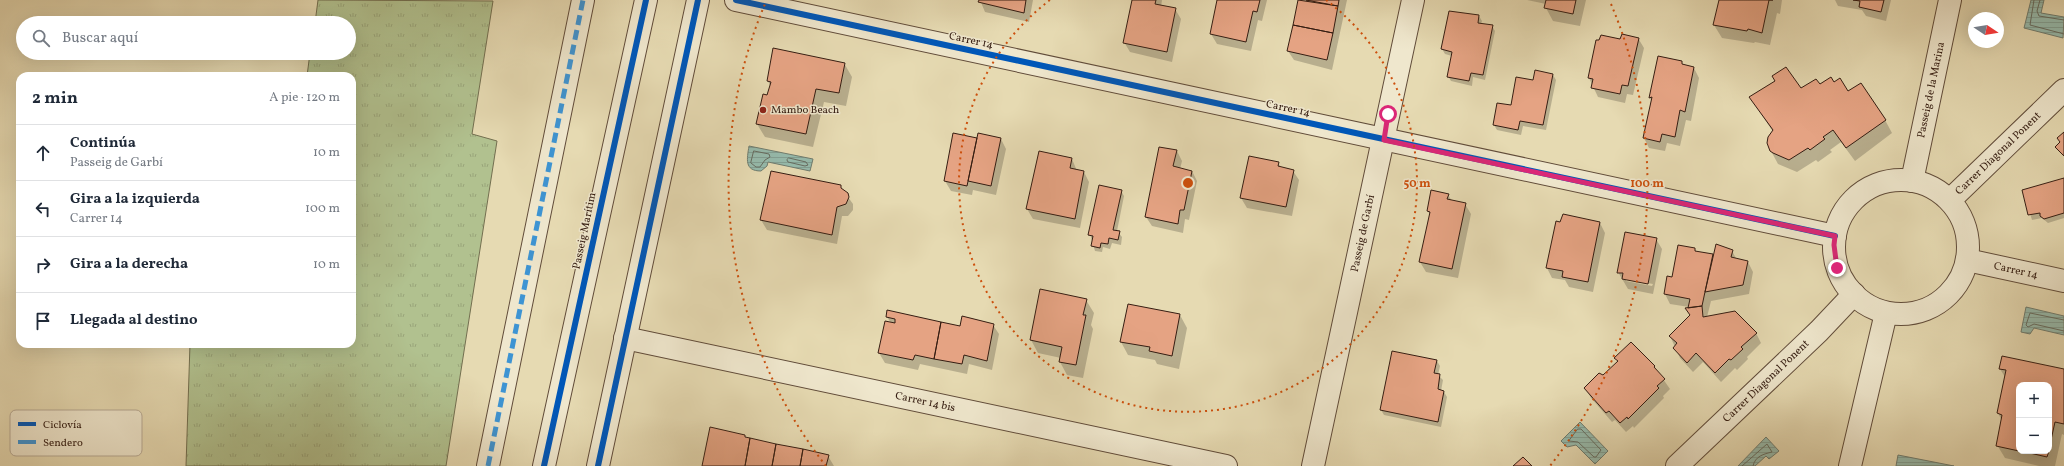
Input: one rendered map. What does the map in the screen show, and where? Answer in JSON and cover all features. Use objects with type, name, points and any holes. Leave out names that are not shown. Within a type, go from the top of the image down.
[{"type":"street","points":[[488,466],[583,0]]},
{"type":"street","name":"Passeig Marítim","points":[[544,466],[646,0]]},
{"type":"street","points":[[598,466],[698,0]]},
{"type":"street","name":"Carrer 14","points":[[736,0],[1835,236]]},
{"type":"street","name":"Passeig de Garbí","points":[[1313,466],[1413,0]]},
{"type":"street","name":"Passeig de la Marina","points":[[1912,181],[1950,0]]},
{"type":"street","name":"Carrer Diagonal Ponent","points":[[1950,200],[2064,90]]},
{"type":"street","points":[[1889,180],[1912,181],[1933,187],[1950,200],[1962,218],[1968,239],[1967,260],[1960,281],[1946,297],[1928,309],[1907,315],[1886,313],[1865,304],[1848,288],[1837,268],[1834,245],[1838,223],[1850,203],[1868,188],[1889,180]]},
{"type":"street","name":"Carrer 14","points":[[1967,260],[2064,281]]},
{"type":"street","name":"Carrer Diagonal Ponent","points":[[1677,466],[1819,331],[1854,294]]},
{"type":"street","points":[[1850,466],[1886,313]]},
{"type":"street","name":"Carrer 14 bis","points":[[626,338],[1226,466]]},
{"type":"green space","points":[[318,0],[493,1],[472,134],[497,141],[446,466],[186,466],[190,348],[356,348],[356,72],[308,72],[309,60],[356,60],[356,16],[316,16]]},
{"type":"water","points":[[2031,0],[2044,0],[2041,13],[2064,17],[2063,38],[2024,28]]},
{"type":"water","points":[[749,146],[813,159],[810,171],[768,162],[767,166],[761,171],[752,169],[749,167],[747,160]]},
{"type":"water","points":[[2026,307],[2064,316],[2064,335],[2034,328],[2030,334],[2021,332]]},
{"type":"water","points":[[1580,422],[1608,451],[1595,464],[1576,445],[1567,447],[1561,441]]},
{"type":"water","points":[[1766,437],[1779,451],[1769,459],[1766,456],[1755,466],[1738,466]]},
{"type":"water","points":[[1898,455],[1954,466],[1896,466]]},
{"type":"building","points":[[979,0],[1026,0],[1024,13],[978,2]]},
{"type":"building","points":[[1132,0],[1156,0],[1155,4],[1176,8],[1167,52],[1123,43]]},
{"type":"building","points":[[1217,0],[1260,0],[1257,12],[1253,11],[1246,42],[1210,34]]},
{"type":"building","points":[[1298,0],[1338,6],[1333,33],[1293,25]]},
{"type":"building","points":[[1306,0],[1339,0],[1338,6]]},
{"type":"building","points":[[1546,0],[1576,0],[1573,14],[1544,8]]},
{"type":"building","points":[[1719,0],[1769,0],[1762,33],[1748,29],[1747,31],[1713,25]]},
{"type":"building","points":[[1853,0],[1884,0],[1881,12],[1859,7],[1860,1]]},
{"type":"building","points":[[1449,11],[1479,15],[1478,23],[1493,25],[1483,75],[1471,73],[1469,81],[1447,77],[1452,52],[1441,49]]},
{"type":"building","points":[[1293,25],[1333,33],[1327,60],[1287,51]]},
{"type":"building","points":[[1622,34],[1639,38],[1628,86],[1622,85],[1620,94],[1591,88],[1593,79],[1588,78],[1596,40],[1599,40],[1601,35],[1620,39]]},
{"type":"building","points":[[773,48],[845,63],[839,93],[816,89],[806,134],[756,124],[763,94],[767,95],[771,82],[767,81]]},
{"type":"building","points":[[1658,56],[1682,61],[1682,64],[1694,67],[1685,112],[1680,110],[1675,137],[1662,134],[1660,142],[1643,138],[1652,97],[1649,98]]},
{"type":"building","points":[[1786,67],[1801,88],[1816,79],[1820,84],[1831,77],[1834,82],[1840,78],[1848,91],[1861,83],[1886,120],[1846,148],[1833,130],[1823,137],[1825,139],[1810,150],[1808,148],[1789,160],[1773,153],[1770,151],[1767,143],[1768,137],[1773,130],[1749,97],[1775,81],[1772,76]]},
{"type":"building","points":[[1535,70],[1553,74],[1543,125],[1520,121],[1518,130],[1493,125],[1497,103],[1511,105],[1516,77],[1533,80]]},
{"type":"building","points":[[2064,132],[2064,156],[2055,147],[2060,142],[2057,138]]},
{"type":"building","points":[[953,133],[977,138],[967,186],[944,181]]},
{"type":"building","points":[[978,133],[1001,138],[991,186],[968,181]]},
{"type":"building","points":[[1159,147],[1177,150],[1173,166],[1192,171],[1184,210],[1180,210],[1178,224],[1145,217]]},
{"type":"building","points":[[1039,151],[1072,158],[1070,168],[1084,171],[1075,219],[1026,209]]},
{"type":"building","points":[[1249,156],[1279,162],[1278,166],[1294,170],[1286,207],[1240,198]]},
{"type":"building","points":[[771,171],[841,185],[841,188],[848,193],[849,197],[846,204],[837,207],[832,235],[760,220]]},
{"type":"building","points":[[2064,178],[2064,213],[2044,219],[2040,216],[2040,213],[2028,215],[2022,190]]},
{"type":"building","points":[[1099,185],[1122,190],[1113,230],[1120,231],[1118,240],[1109,238],[1108,244],[1101,243],[1100,248],[1091,246],[1093,236],[1088,235]]},
{"type":"building","points":[[1431,190],[1449,194],[1447,199],[1466,203],[1452,269],[1419,262],[1430,212],[1427,211]]},
{"type":"building","points":[[1563,214],[1600,222],[1588,282],[1562,277],[1563,271],[1546,268],[1556,221],[1560,222]]},
{"type":"building","points":[[1625,232],[1657,238],[1648,284],[1622,279],[1623,273],[1617,273]]},
{"type":"building","points":[[1716,244],[1733,250],[1731,257],[1748,261],[1743,285],[1705,292]]},
{"type":"building","points":[[1678,245],[1695,248],[1695,251],[1713,254],[1702,306],[1688,308],[1690,299],[1664,294],[1667,276],[1672,277]]},
{"type":"building","points":[[1040,289],[1087,299],[1083,315],[1086,315],[1076,365],[1059,362],[1062,347],[1030,340]]},
{"type":"building","points":[[1128,304],[1180,314],[1172,356],[1149,351],[1150,347],[1120,342]]},
{"type":"building","points":[[1702,306],[1703,317],[1735,311],[1757,333],[1741,347],[1743,349],[1731,360],[1729,359],[1715,373],[1696,353],[1687,363],[1673,348],[1677,343],[1669,336],[1690,315],[1685,308]]},
{"type":"building","points":[[887,310],[941,322],[934,359],[915,355],[913,360],[878,353],[885,321],[895,323],[895,319],[886,317]]},
{"type":"building","points":[[962,316],[994,324],[987,361],[964,355],[962,364],[934,359],[941,322],[960,326]]},
{"type":"building","points":[[1631,342],[1655,366],[1654,367],[1665,379],[1657,386],[1659,388],[1628,419],[1627,417],[1620,423],[1609,411],[1606,413],[1584,388],[1599,373],[1603,375],[1618,361],[1614,358]]},
{"type":"building","points":[[1392,351],[1437,360],[1434,373],[1440,374],[1438,389],[1444,391],[1438,422],[1380,410]]},
{"type":"building","points":[[2002,356],[2064,369],[2064,424],[2055,422],[2052,436],[2052,382],[2016,382],[2016,450],[1996,446],[2002,415],[1997,413],[2006,370],[1999,369]]},
{"type":"building","points":[[710,427],[745,435],[745,437],[750,438],[745,466],[702,466]]},
{"type":"building","points":[[750,438],[776,444],[772,466],[745,466]]},
{"type":"building","points":[[776,444],[803,449],[800,466],[772,466]]},
{"type":"building","points":[[803,449],[829,455],[826,466],[800,466]]},
{"type":"building","points":[[2034,454],[2048,454],[2047,457]]},
{"type":"building","points":[[1523,457],[1532,466],[1513,466]]},
{"type":"marked path","points":[[488,466],[583,0]]},
{"type":"cycle path","points":[[544,466],[646,0]]},
{"type":"cycle path","points":[[598,466],[698,0]]},
{"type":"cycle path","points":[[736,0],[1835,236]]},
{"type":"place","name":"Mambo Beach","points":[[763,110]]},
{"type":"route","points":[[1388,114],[1384,140],[1835,236],[1834,245],[1837,268]]}]
